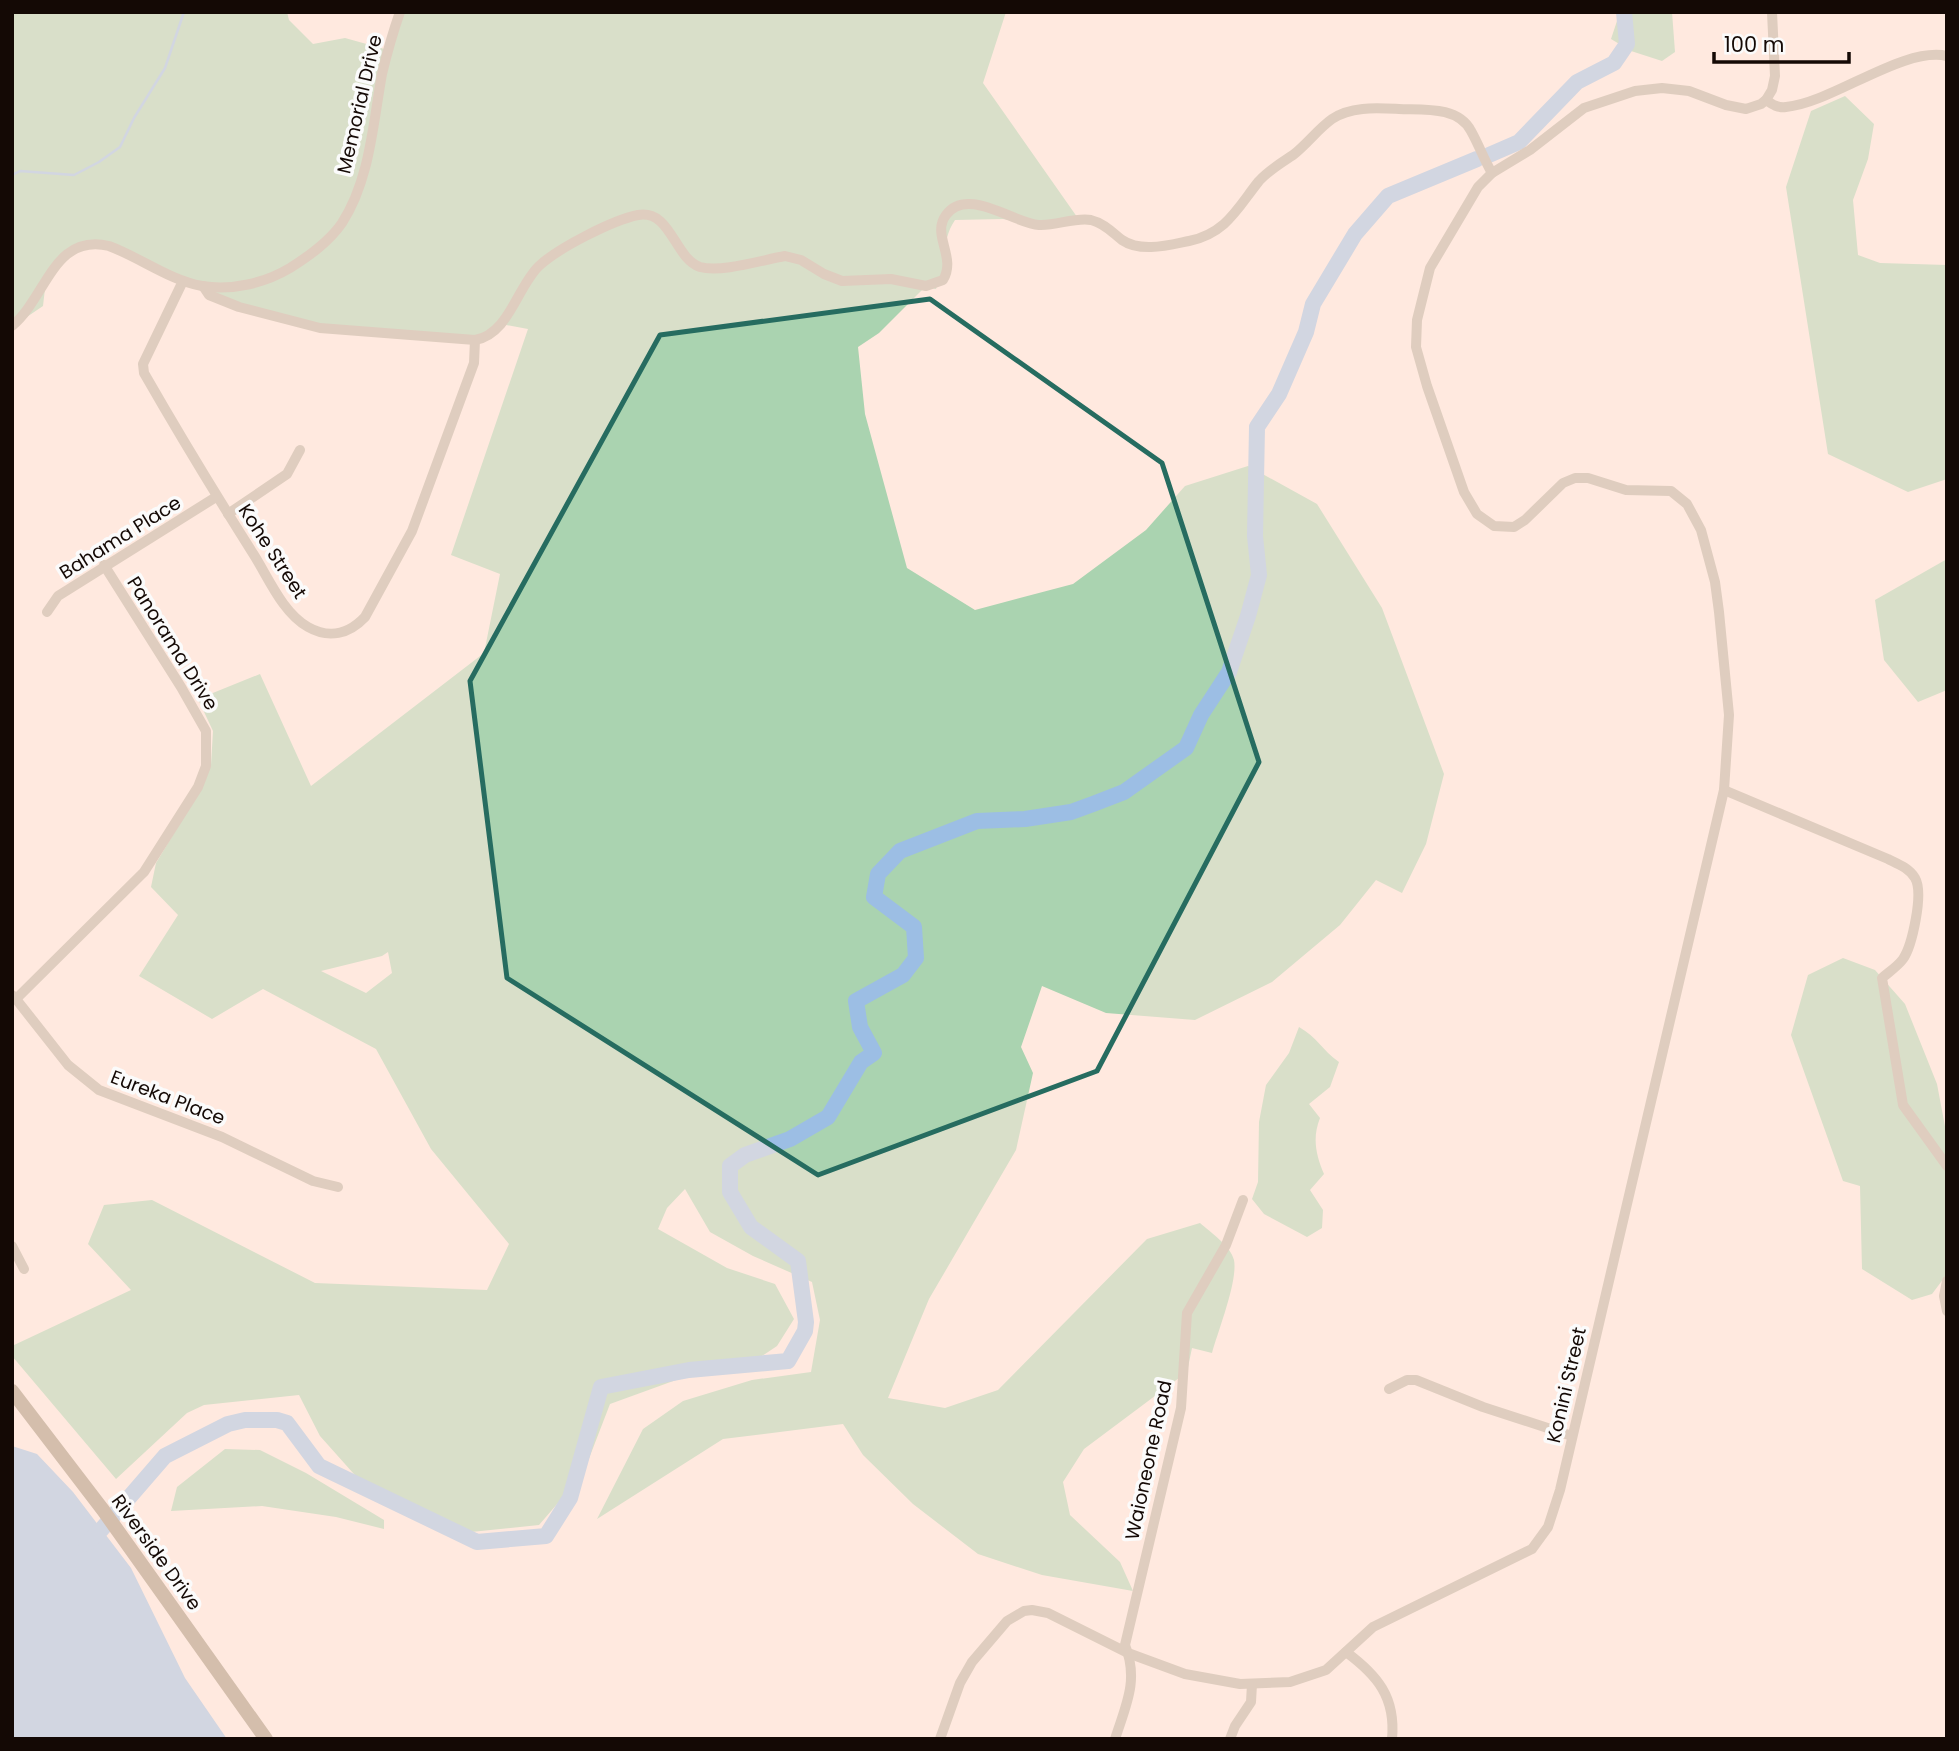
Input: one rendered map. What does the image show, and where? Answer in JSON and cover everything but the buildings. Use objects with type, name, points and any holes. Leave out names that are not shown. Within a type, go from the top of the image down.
[{"type":"main road","name":"Riverside Drive","points":[[12,1391],[103,1510],[266,1739]]},
{"type":"street","name":"Memorial Drive","points":[[12,326],[31,307],[61,258],[82,244],[109,246],[183,281],[202,286],[246,285],[271,277],[305,259],[326,242],[342,221],[355,196],[371,138],[385,64],[400,12]]},
{"type":"street","points":[[202,286],[209,295],[239,307],[320,328],[475,340],[483,339],[494,332],[521,287],[547,259],[584,236],[636,215],[650,215],[657,219],[685,257],[702,267],[723,267],[785,256],[801,260],[842,281],[891,279],[926,286],[943,280],[948,269],[941,226],[946,213],[967,203],[1037,225],[1091,220],[1104,225],[1125,242],[1138,247],[1191,241],[1227,222],[1268,172],[1291,156],[1335,117],[1357,110],[1383,108],[1443,111],[1461,118],[1471,130],[1492,173],[1530,150],[1584,108],[1635,91],[1675,88],[1746,108],[1761,104],[1772,90],[1775,76],[1772,12]]},
{"type":"street","points":[[1766,100],[1774,106],[1786,107],[1807,102],[1908,61],[1938,54],[1947,57]]},
{"type":"street","name":"Konini Street","points":[[940,1739],[965,1673],[997,1632],[1016,1615],[1032,1610],[1048,1612],[1128,1653],[1201,1678],[1277,1684],[1326,1670],[1373,1627],[1514,1559],[1538,1544],[1553,1515],[1724,790],[1729,715],[1719,612],[1709,555],[1701,530],[1687,504],[1676,494],[1666,489],[1626,490],[1588,478],[1575,478],[1553,491],[1525,520],[1514,527],[1499,528],[1488,524],[1477,514],[1464,492],[1419,360],[1416,347],[1417,320],[1430,268],[1478,187],[1492,173]]},
{"type":"street","name":"Kohe Street","points":[[183,281],[143,364],[144,373],[216,497],[287,607],[305,626],[325,634],[346,631],[356,626],[372,606],[412,531],[474,363],[475,340]]},
{"type":"street","points":[[239,307],[236,294],[246,285]]},
{"type":"street","points":[[228,514],[287,474],[300,450]]},
{"type":"street","name":"Bahama Place","points":[[47,611],[58,596],[216,497]]},
{"type":"street","name":"Panorama Drive","points":[[14,997],[145,872],[198,787],[206,766],[206,731],[104,565]]},
{"type":"street","points":[[1724,790],[1888,859],[1904,867],[1914,877],[1919,889],[1919,905],[1904,958],[1882,978],[1903,1105],[1947,1166]]},
{"type":"street","name":"Eureka Place","points":[[14,997],[68,1065],[99,1090],[215,1134],[313,1181],[338,1187]]},
{"type":"street","name":"Waioneone Road","points":[[1115,1739],[1132,1677],[1132,1664],[1125,1645],[1181,1408],[1188,1313],[1227,1245],[1243,1200]]},
{"type":"street","points":[[12,1246],[24,1269]]},
{"type":"street","points":[[1947,1281],[1944,1296],[1947,1311]]},
{"type":"street","points":[[1389,1389],[1407,1380],[1416,1380],[1483,1407],[1572,1436]]},
{"type":"street","points":[[1346,1652],[1370,1671],[1382,1687],[1392,1715],[1392,1739]]},
{"type":"street","points":[[1230,1739],[1251,1702],[1252,1684]]},
{"type":"highlighted area","points":[[930,299],[1162,463],[1259,762],[1097,1071],[818,1175],[507,978],[470,681],[660,335]]},
{"type":"green space","points":[[12,12],[287,12],[289,20],[313,44],[345,38],[388,50],[403,12],[1006,12],[983,83],[1082,224],[1032,224],[1003,219],[955,220],[947,236],[943,269],[936,289],[925,287],[879,333],[858,347],[865,414],[907,568],[975,610],[1073,584],[1146,530],[1185,486],[1248,466],[1317,504],[1382,608],[1444,774],[1426,844],[1402,893],[1376,880],[1340,925],[1272,982],[1195,1020],[1106,1013],[1042,986],[1021,1047],[1033,1073],[1016,1150],[929,1299],[888,1398],[945,1408],[998,1390],[1147,1239],[1200,1223],[1225,1245],[1234,1260],[1230,1293],[1212,1353],[1192,1348],[1187,1372],[1084,1449],[1063,1482],[1070,1515],[1120,1562],[1133,1591],[1042,1575],[978,1554],[913,1504],[863,1455],[843,1424],[723,1439],[597,1519],[643,1429],[683,1401],[752,1380],[811,1372],[820,1320],[812,1282],[753,1256],[710,1232],[685,1189],[667,1208],[658,1229],[727,1268],[775,1284],[794,1319],[777,1346],[744,1368],[687,1376],[610,1404],[583,1474],[539,1525],[471,1532],[370,1492],[320,1436],[299,1395],[204,1405],[187,1413],[116,1479],[12,1356],[12,1346],[131,1290],[88,1244],[104,1205],[152,1200],[315,1283],[487,1290],[509,1244],[431,1149],[376,1049],[263,989],[212,1019],[139,976],[178,915],[151,887],[156,863],[203,785],[211,765],[213,731],[198,699],[260,674],[311,786],[484,653],[500,574],[451,555],[528,329],[501,324],[478,340],[323,328],[238,306],[92,240],[47,271],[43,306],[12,327]],"holes":[[[388,952],[392,973],[366,993],[321,971],[382,956]]]},
{"type":"green space","points":[[1620,12],[1672,12],[1675,52],[1662,61],[1631,51],[1611,39]]},
{"type":"green space","points":[[1845,96],[1874,124],[1868,159],[1853,200],[1858,255],[1880,263],[1947,265],[1947,479],[1908,492],[1828,454],[1786,187],[1811,111]]},
{"type":"green space","points":[[1947,559],[1947,690],[1918,702],[1884,660],[1875,600]]},
{"type":"green space","points":[[1843,958],[1875,970],[1905,1004],[1937,1084],[1947,1137],[1947,1274],[1932,1294],[1912,1300],[1862,1269],[1860,1186],[1843,1181],[1791,1035],[1808,975]]},
{"type":"green space","points":[[1299,1027],[1339,1062],[1330,1087],[1309,1104],[1320,1118],[1316,1146],[1324,1174],[1310,1190],[1323,1210],[1322,1228],[1307,1237],[1264,1214],[1252,1199],[1258,1182],[1259,1122],[1266,1085],[1289,1053]]},
{"type":"green space","points":[[225,1449],[260,1450],[306,1473],[384,1520],[384,1529],[336,1517],[262,1506],[171,1511],[177,1487]]},
{"type":"water","points":[[12,1446],[37,1454],[73,1492],[131,1568],[185,1678],[227,1739],[12,1739]]},
{"type":"waterway","points":[[12,175],[20,171],[74,175],[120,147],[134,118],[165,68],[184,12]]},
{"type":"waterway","points":[[1489,155],[1519,142],[1577,82],[1614,63],[1627,44],[1624,12]]},
{"type":"waterway","points":[[86,1544],[165,1456],[228,1424],[245,1420],[277,1420],[287,1423],[319,1466],[477,1542],[546,1536],[570,1498],[601,1387],[689,1370],[788,1361],[805,1331],[806,1322],[798,1261],[751,1227],[730,1192],[730,1166],[745,1155],[790,1139],[828,1117],[861,1062],[874,1053],[860,1027],[856,1001],[903,975],[916,958],[914,927],[874,897],[878,874],[900,851],[977,821],[1025,819],[1071,812],[1124,792],[1186,748],[1201,715],[1229,672],[1248,616],[1259,575],[1255,536],[1257,427],[1279,394],[1306,332],[1313,304],[1355,234],[1388,196],[1477,159]]}]
